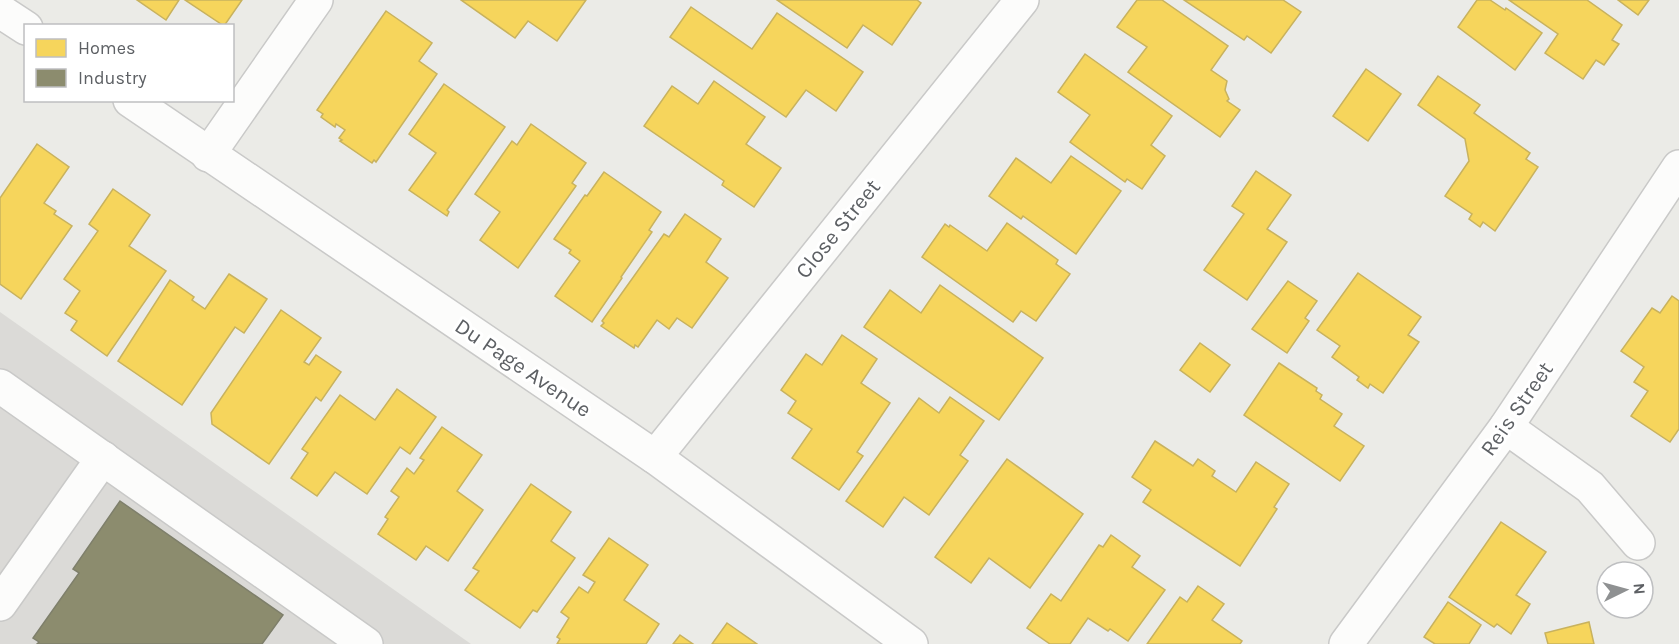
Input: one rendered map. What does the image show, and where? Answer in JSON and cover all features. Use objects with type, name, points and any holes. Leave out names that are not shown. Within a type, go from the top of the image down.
[{"type":"street","points":[[208,155],[316,0]]},
{"type":"street","name":"Close Street","points":[[655,457],[1022,0]]},
{"type":"street","points":[[0,11],[24,27]]},
{"type":"street","name":"Du Page Avenue","points":[[133,102],[655,457],[911,644]]},
{"type":"street","name":"Reis Street","points":[[1346,644],[1506,428],[1679,167]]},
{"type":"street","points":[[5,399],[103,458],[346,638]]},
{"type":"street","points":[[1506,428],[1590,487],[1638,543]]},
{"type":"street","points":[[0,604],[103,458]]},
{"type":"shaded area","points":[[0,312],[471,644],[0,644]]},
{"type":"building: Homes","points":[[137,0],[179,0],[166,20]]},
{"type":"building: Homes","points":[[185,0],[242,0],[225,24],[221,24]]},
{"type":"building: Homes","points":[[461,0],[586,0],[557,41],[528,21],[515,38]]},
{"type":"building: Homes","points":[[777,0],[917,0],[921,3],[892,45],[863,25],[847,48]]},
{"type":"building: Homes","points":[[1137,0],[1162,0],[1228,46],[1211,70],[1227,81],[1225,90],[1229,99],[1227,101],[1240,110],[1220,137],[1128,72],[1147,47],[1117,27]]},
{"type":"building: Homes","points":[[1184,0],[1283,0],[1301,12],[1271,53],[1247,36],[1244,40]]},
{"type":"building: Homes","points":[[1477,0],[1490,0],[1505,10],[1506,8],[1542,33],[1515,70],[1458,27]]},
{"type":"building: Homes","points":[[1509,0],[1587,0],[1622,25],[1612,40],[1619,44],[1604,65],[1596,60],[1583,79],[1545,53],[1558,34]]},
{"type":"building: Homes","points":[[1618,0],[1649,0],[1638,15]]},
{"type":"building: Homes","points":[[691,7],[752,49],[777,13],[863,72],[836,111],[806,90],[786,117],[670,37]]},
{"type":"building: Homes","points":[[386,11],[432,43],[419,61],[437,74],[376,162],[374,160],[372,163],[340,141],[342,140],[339,138],[345,130],[336,124],[335,127],[321,117],[323,114],[317,110]]},
{"type":"building: Homes","points":[[1085,54],[1172,116],[1151,145],[1165,156],[1142,189],[1127,179],[1125,182],[1070,142],[1090,115],[1058,92]]},
{"type":"building: Homes","points":[[1366,69],[1401,94],[1368,141],[1333,116]]},
{"type":"building: Homes","points":[[1438,76],[1480,105],[1474,113],[1530,153],[1526,159],[1538,167],[1495,231],[1483,222],[1480,227],[1469,219],[1472,214],[1445,196],[1469,161],[1465,139],[1418,105]]},
{"type":"building: Homes","points":[[714,81],[765,117],[746,144],[781,168],[754,207],[722,185],[724,181],[644,126],[672,86],[698,104]]},
{"type":"building: Homes","points":[[444,84],[505,127],[447,210],[449,212],[447,216],[409,190],[436,153],[409,134]]},
{"type":"building: Homes","points":[[531,124],[586,163],[572,183],[576,186],[518,268],[480,240],[500,212],[475,194],[512,141],[517,145]]},
{"type":"building: Homes","points":[[37,144],[69,167],[44,203],[56,211],[54,214],[72,226],[21,299],[0,284],[0,198]]},
{"type":"building: Homes","points":[[1071,156],[1121,191],[1076,254],[1023,216],[1021,219],[989,196],[1016,158],[1051,183]]},
{"type":"building: Homes","points":[[1256,171],[1291,195],[1267,229],[1287,242],[1247,300],[1204,270],[1244,214],[1232,206]]},
{"type":"building: Homes","points":[[604,172],[661,212],[649,230],[652,232],[592,322],[555,296],[580,261],[569,253],[571,250],[554,239]]},
{"type":"building: Homes","points":[[113,189],[150,215],[129,246],[166,271],[107,356],[71,330],[77,321],[65,313],[80,291],[64,279],[98,231],[89,224]]},
{"type":"building: Homes","points":[[685,214],[721,239],[706,262],[728,278],[692,328],[677,318],[669,329],[657,320],[638,347],[635,345],[634,348],[601,326],[604,323],[602,321],[664,234],[669,237]]},
{"type":"building: Homes","points":[[1007,223],[1058,260],[1056,264],[1070,274],[1036,321],[1021,311],[1013,322],[922,257],[945,224],[949,227],[950,225],[987,251]]},
{"type":"building: Homes","points":[[1358,273],[1421,317],[1408,335],[1419,342],[1383,393],[1370,384],[1368,388],[1357,380],[1359,377],[1332,357],[1340,346],[1317,330]]},
{"type":"building: Homes","points":[[229,274],[267,299],[244,333],[235,327],[182,405],[118,361],[170,280],[194,297],[192,300],[205,309]]},
{"type":"building: Homes","points":[[1288,281],[1317,301],[1305,318],[1309,321],[1287,353],[1252,329]]},
{"type":"building: Homes","points":[[940,285],[1043,358],[999,420],[864,327],[890,290],[921,313]]},
{"type":"building: Homes","points":[[1672,296],[1679,301],[1679,429],[1670,442],[1631,416],[1648,391],[1634,382],[1644,367],[1621,351],[1652,308],[1660,313]]},
{"type":"building: Homes","points":[[281,310],[321,338],[304,362],[309,365],[316,355],[341,372],[321,401],[316,397],[269,464],[212,424],[211,413]]},
{"type":"building: Homes","points":[[842,335],[877,359],[861,383],[890,403],[857,452],[863,456],[839,490],[792,458],[812,429],[788,413],[796,401],[781,390],[806,354],[822,365]]},
{"type":"building: Homes","points":[[1200,343],[1230,365],[1210,392],[1180,370]]},
{"type":"building: Homes","points":[[1279,363],[1317,388],[1316,391],[1322,395],[1320,399],[1342,414],[1334,426],[1364,446],[1340,481],[1244,415]]},
{"type":"building: Homes","points":[[397,389],[436,417],[410,454],[400,447],[367,494],[335,472],[317,496],[291,478],[308,453],[302,449],[340,395],[375,420]]},
{"type":"building: Homes","points":[[950,397],[984,421],[960,455],[968,461],[929,515],[904,497],[883,527],[846,501],[919,398],[939,413]]},
{"type":"building: Homes","points":[[442,427],[482,455],[457,491],[483,510],[448,561],[426,546],[416,560],[378,534],[388,519],[385,517],[399,497],[391,491],[407,468],[414,474],[424,460],[420,458]]},
{"type":"building: Homes","points":[[1155,441],[1193,466],[1198,459],[1215,471],[1212,476],[1236,492],[1256,462],[1289,484],[1274,507],[1277,509],[1240,566],[1143,502],[1151,490],[1132,477]]},
{"type":"building: Homes","points":[[1007,459],[1083,514],[1030,588],[989,558],[971,583],[935,557]]},
{"type":"building: Homes","points":[[531,484],[571,512],[551,541],[575,558],[537,612],[533,610],[520,628],[465,590],[479,571],[473,568]]},
{"type":"building: Homes","points":[[1501,522],[1546,552],[1516,595],[1530,604],[1511,634],[1497,624],[1494,627],[1449,597]]},
{"type":"building: Homes","points":[[1111,535],[1140,556],[1132,567],[1165,590],[1128,641],[1088,618],[1070,644],[1050,644],[1027,628],[1051,594],[1061,601],[1099,545],[1103,547]]},
{"type":"building: Homes","points":[[609,538],[648,565],[624,600],[659,624],[646,644],[557,644],[560,639],[557,637],[569,618],[561,612],[579,587],[588,593],[595,582],[583,575]]},
{"type":"building: Homes","points":[[1198,586],[1224,604],[1212,620],[1242,641],[1240,644],[1147,644],[1180,597],[1187,602]]},
{"type":"building: Homes","points":[[1448,602],[1481,625],[1469,644],[1435,644],[1424,637]]},
{"type":"building: Homes","points":[[1589,622],[1594,644],[1548,644],[1545,633]]},
{"type":"building: Homes","points":[[727,623],[757,644],[712,644]]},
{"type":"building: Homes","points":[[680,635],[693,644],[673,644]]},
{"type":"building: Industry","points":[[120,501],[283,615],[262,644],[37,644],[39,642],[33,638],[79,573],[73,569]]}]
